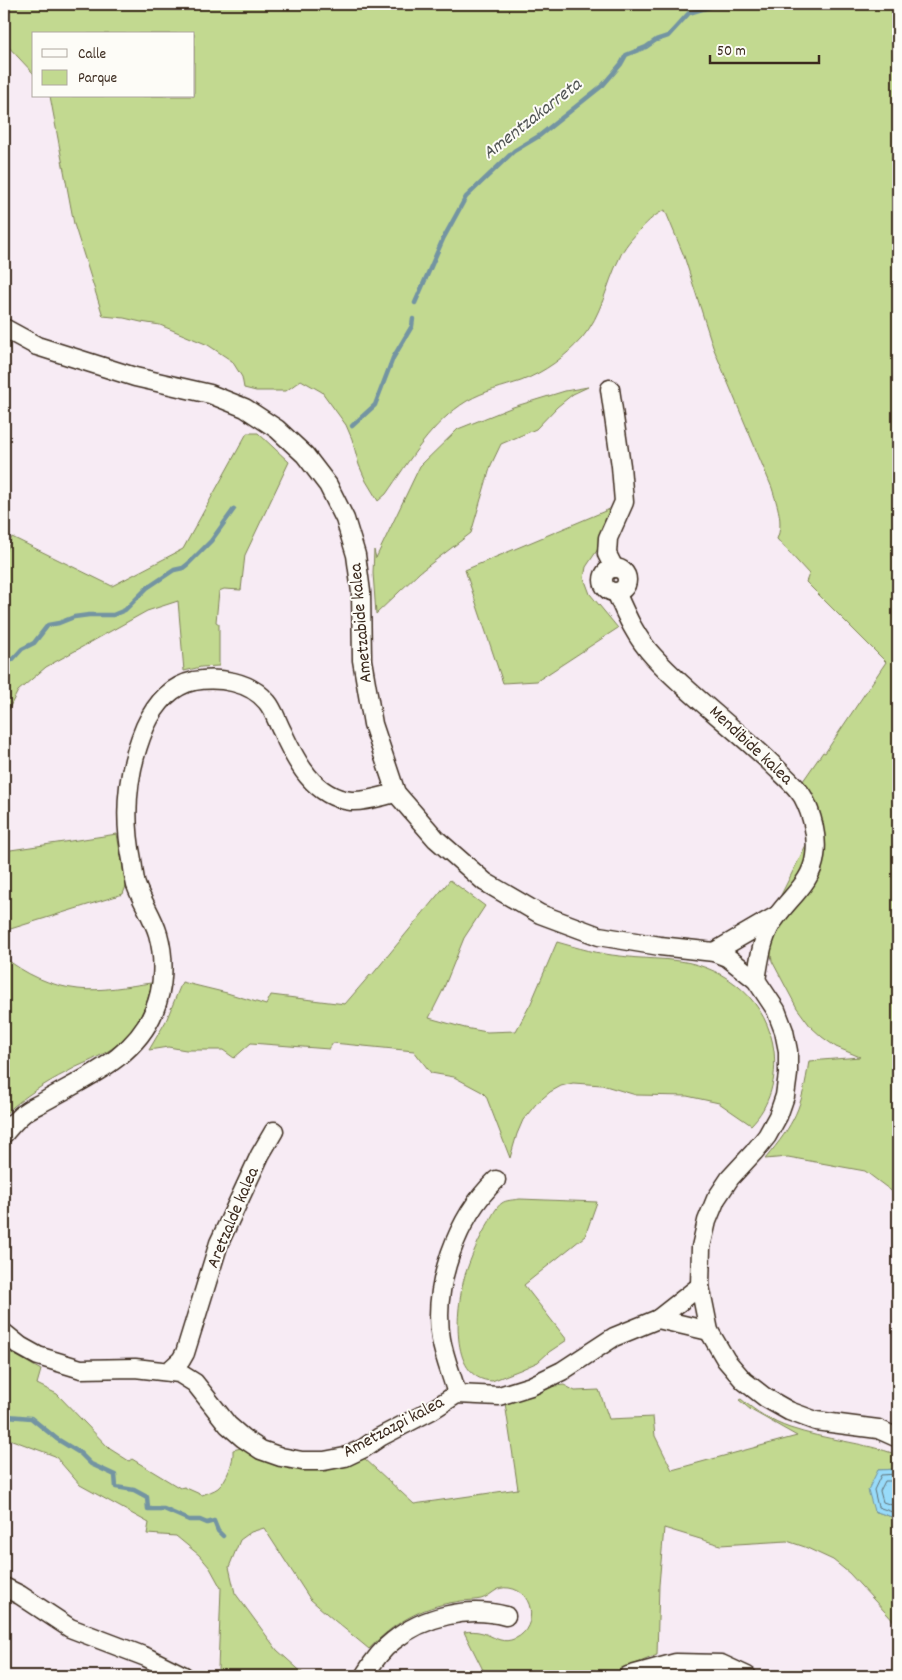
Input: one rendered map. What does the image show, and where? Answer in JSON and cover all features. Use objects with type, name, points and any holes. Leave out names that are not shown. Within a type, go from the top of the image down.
[{"type":"street","name":"Ametzabide kalea","points":[[4,328],[37,346],[135,377],[210,394],[245,408],[277,429],[305,455],[328,485],[345,518],[356,554],[361,594],[362,660],[373,724],[396,793],[436,839],[485,882],[540,914],[599,936],[714,952]]},
{"type":"street","name":"Mendibide kalea","points":[[610,389],[624,502],[608,538],[606,554],[614,568],[607,571],[603,579],[605,587],[616,592],[630,625],[653,656],[691,692],[752,744],[803,796],[812,817],[815,857],[806,881],[776,916]]},
{"type":"street","points":[[4,1134],[24,1113],[118,1058],[133,1045],[145,1029],[154,1012],[163,972],[162,953],[158,934],[136,884],[127,837],[128,788],[141,737],[152,712],[167,694],[185,684],[204,680],[218,679],[244,686],[266,701],[306,774],[322,790],[352,801],[396,793]]},
{"type":"street","points":[[714,952],[776,916]]},
{"type":"street","points":[[756,980],[763,942],[776,916]]},
{"type":"street","points":[[714,952],[727,957],[756,980],[776,1010],[784,1031],[788,1051],[788,1074],[785,1096],[778,1116],[767,1136],[730,1178],[716,1199],[707,1221],[701,1248],[700,1286],[709,1331],[726,1360],[744,1381],[766,1398],[789,1411],[816,1421],[878,1429],[898,1438]]},
{"type":"street","name":"Aretzalde kalea","points":[[169,1371],[181,1360],[191,1335],[219,1242],[260,1156],[274,1132]]},
{"type":"street","points":[[457,1394],[441,1339],[439,1317],[442,1284],[455,1240],[474,1206],[485,1190],[496,1180]]},
{"type":"street","name":"Ametzazpi kalea","points":[[4,1332],[20,1346],[38,1356],[81,1369],[135,1368],[180,1372],[195,1383],[228,1425],[243,1438],[267,1452],[281,1457],[302,1461],[324,1461],[345,1457],[432,1410],[457,1394],[499,1396],[531,1386],[562,1371],[614,1337],[658,1319],[700,1286]]},
{"type":"street","points":[[658,1319],[709,1331]]},
{"type":"street","name":"Aretzalde kalea","points":[[191,1335],[192,1357],[200,1390]]},
{"type":"street","points":[[4,1587],[20,1595],[70,1628],[146,1657],[184,1676]]},
{"type":"street","points":[[364,1676],[375,1659],[392,1641],[410,1629],[433,1619],[453,1614],[491,1612],[506,1616]]},
{"type":"street","points":[[628,1676],[676,1663],[721,1664],[747,1676]]},
{"type":"green space","points":[[4,4],[898,4],[898,1196],[865,1171],[788,1157],[765,1159],[784,1135],[796,1114],[809,1061],[860,1057],[836,1047],[811,1027],[797,1008],[772,961],[769,940],[771,915],[810,837],[794,794],[823,752],[825,753],[886,662],[806,582],[809,574],[777,539],[780,520],[772,488],[713,347],[684,256],[665,210],[649,221],[626,247],[614,269],[594,320],[582,338],[562,358],[538,373],[521,381],[480,394],[454,410],[432,431],[386,494],[378,501],[359,465],[346,425],[322,392],[301,380],[286,391],[256,391],[244,388],[242,377],[232,361],[208,345],[160,325],[103,316],[74,224],[50,98],[195,98],[195,32],[32,32],[32,72],[4,42]]},
{"type":"green space","points":[[588,387],[573,394],[557,407],[536,429],[501,444],[491,465],[471,533],[420,572],[376,614],[373,573],[374,550],[376,558],[420,466],[458,429],[513,407],[565,391]]},
{"type":"green space","points":[[247,433],[258,433],[289,462],[245,555],[241,590],[224,589],[219,591],[216,622],[219,624],[219,666],[201,667],[184,671],[178,601],[147,611],[46,667],[18,691],[4,718],[4,557],[12,537],[112,586],[183,549]]},
{"type":"green space","points":[[617,506],[602,543],[586,567],[584,578],[590,594],[618,628],[537,681],[503,683],[465,570]]},
{"type":"green space","points":[[117,834],[126,886],[123,894],[4,931],[4,851]]},
{"type":"green space","points":[[450,880],[485,906],[464,938],[443,990],[429,1018],[487,1032],[516,1031],[531,1003],[557,942],[604,954],[672,960],[698,965],[714,971],[743,990],[764,1017],[770,1033],[775,1061],[771,1091],[758,1117],[751,1125],[719,1103],[687,1096],[636,1095],[602,1085],[573,1083],[561,1086],[550,1092],[536,1104],[523,1120],[510,1158],[486,1096],[454,1077],[431,1073],[414,1051],[333,1043],[329,1049],[251,1043],[234,1058],[223,1050],[186,1050],[168,1047],[149,1050],[166,1021],[182,982],[266,1005],[271,995],[345,1004],[372,975]]},
{"type":"green space","points":[[4,957],[20,969],[38,978],[68,987],[96,990],[151,983],[146,1006],[129,1034],[111,1049],[42,1086],[4,1115]]},
{"type":"green space","points":[[520,1199],[597,1202],[585,1236],[524,1285],[567,1340],[538,1362],[492,1381],[478,1377],[468,1368],[462,1354],[458,1321],[462,1288],[470,1261],[494,1212],[504,1202]]},
{"type":"green space","points":[[8,1351],[41,1370],[37,1384],[57,1394],[110,1449],[129,1461],[132,1459],[180,1488],[184,1487],[202,1495],[221,1485],[229,1470],[233,1450],[241,1448],[249,1451],[345,1465],[364,1458],[414,1504],[518,1489],[505,1403],[546,1387],[564,1385],[575,1391],[599,1390],[609,1419],[653,1417],[655,1436],[672,1470],[797,1436],[751,1410],[739,1400],[741,1399],[764,1416],[790,1428],[898,1455],[898,1469],[878,1470],[874,1511],[898,1519],[898,1626],[849,1573],[833,1560],[805,1547],[787,1541],[720,1545],[664,1528],[659,1585],[657,1655],[606,1676],[486,1676],[464,1632],[480,1632],[503,1641],[520,1636],[530,1622],[531,1613],[525,1597],[518,1591],[500,1588],[485,1598],[442,1604],[419,1612],[397,1624],[369,1649],[310,1599],[264,1528],[251,1532],[240,1540],[229,1567],[235,1593],[277,1650],[306,1676],[225,1676],[218,1669],[221,1588],[210,1568],[199,1555],[176,1536],[147,1534],[149,1523],[80,1485],[55,1456],[4,1437],[4,1360]]},
{"type":"water","points":[[898,1469],[898,1519],[874,1511],[868,1490],[878,1470]]},
{"type":"waterway","name":"Amentzakarreta","points":[[415,303],[443,239],[466,197],[514,151],[539,136],[603,85],[621,64],[626,55],[668,36],[689,13],[714,4]]},
{"type":"waterway","name":"Amentzakarreta","points":[[352,426],[375,405],[393,358],[412,326],[413,319]]},
{"type":"waterway","name":"Amentzakarreta","points":[[4,664],[13,659],[22,649],[34,643],[48,625],[74,617],[113,615],[125,610],[147,588],[174,570],[183,568],[188,564],[211,541],[234,509]]},
{"type":"waterway","points":[[4,1414],[31,1418],[57,1439],[80,1453],[91,1464],[115,1475],[116,1487],[134,1490],[147,1497],[148,1509],[164,1509],[189,1520],[200,1520],[207,1523],[214,1521],[218,1531],[223,1536]]}]
